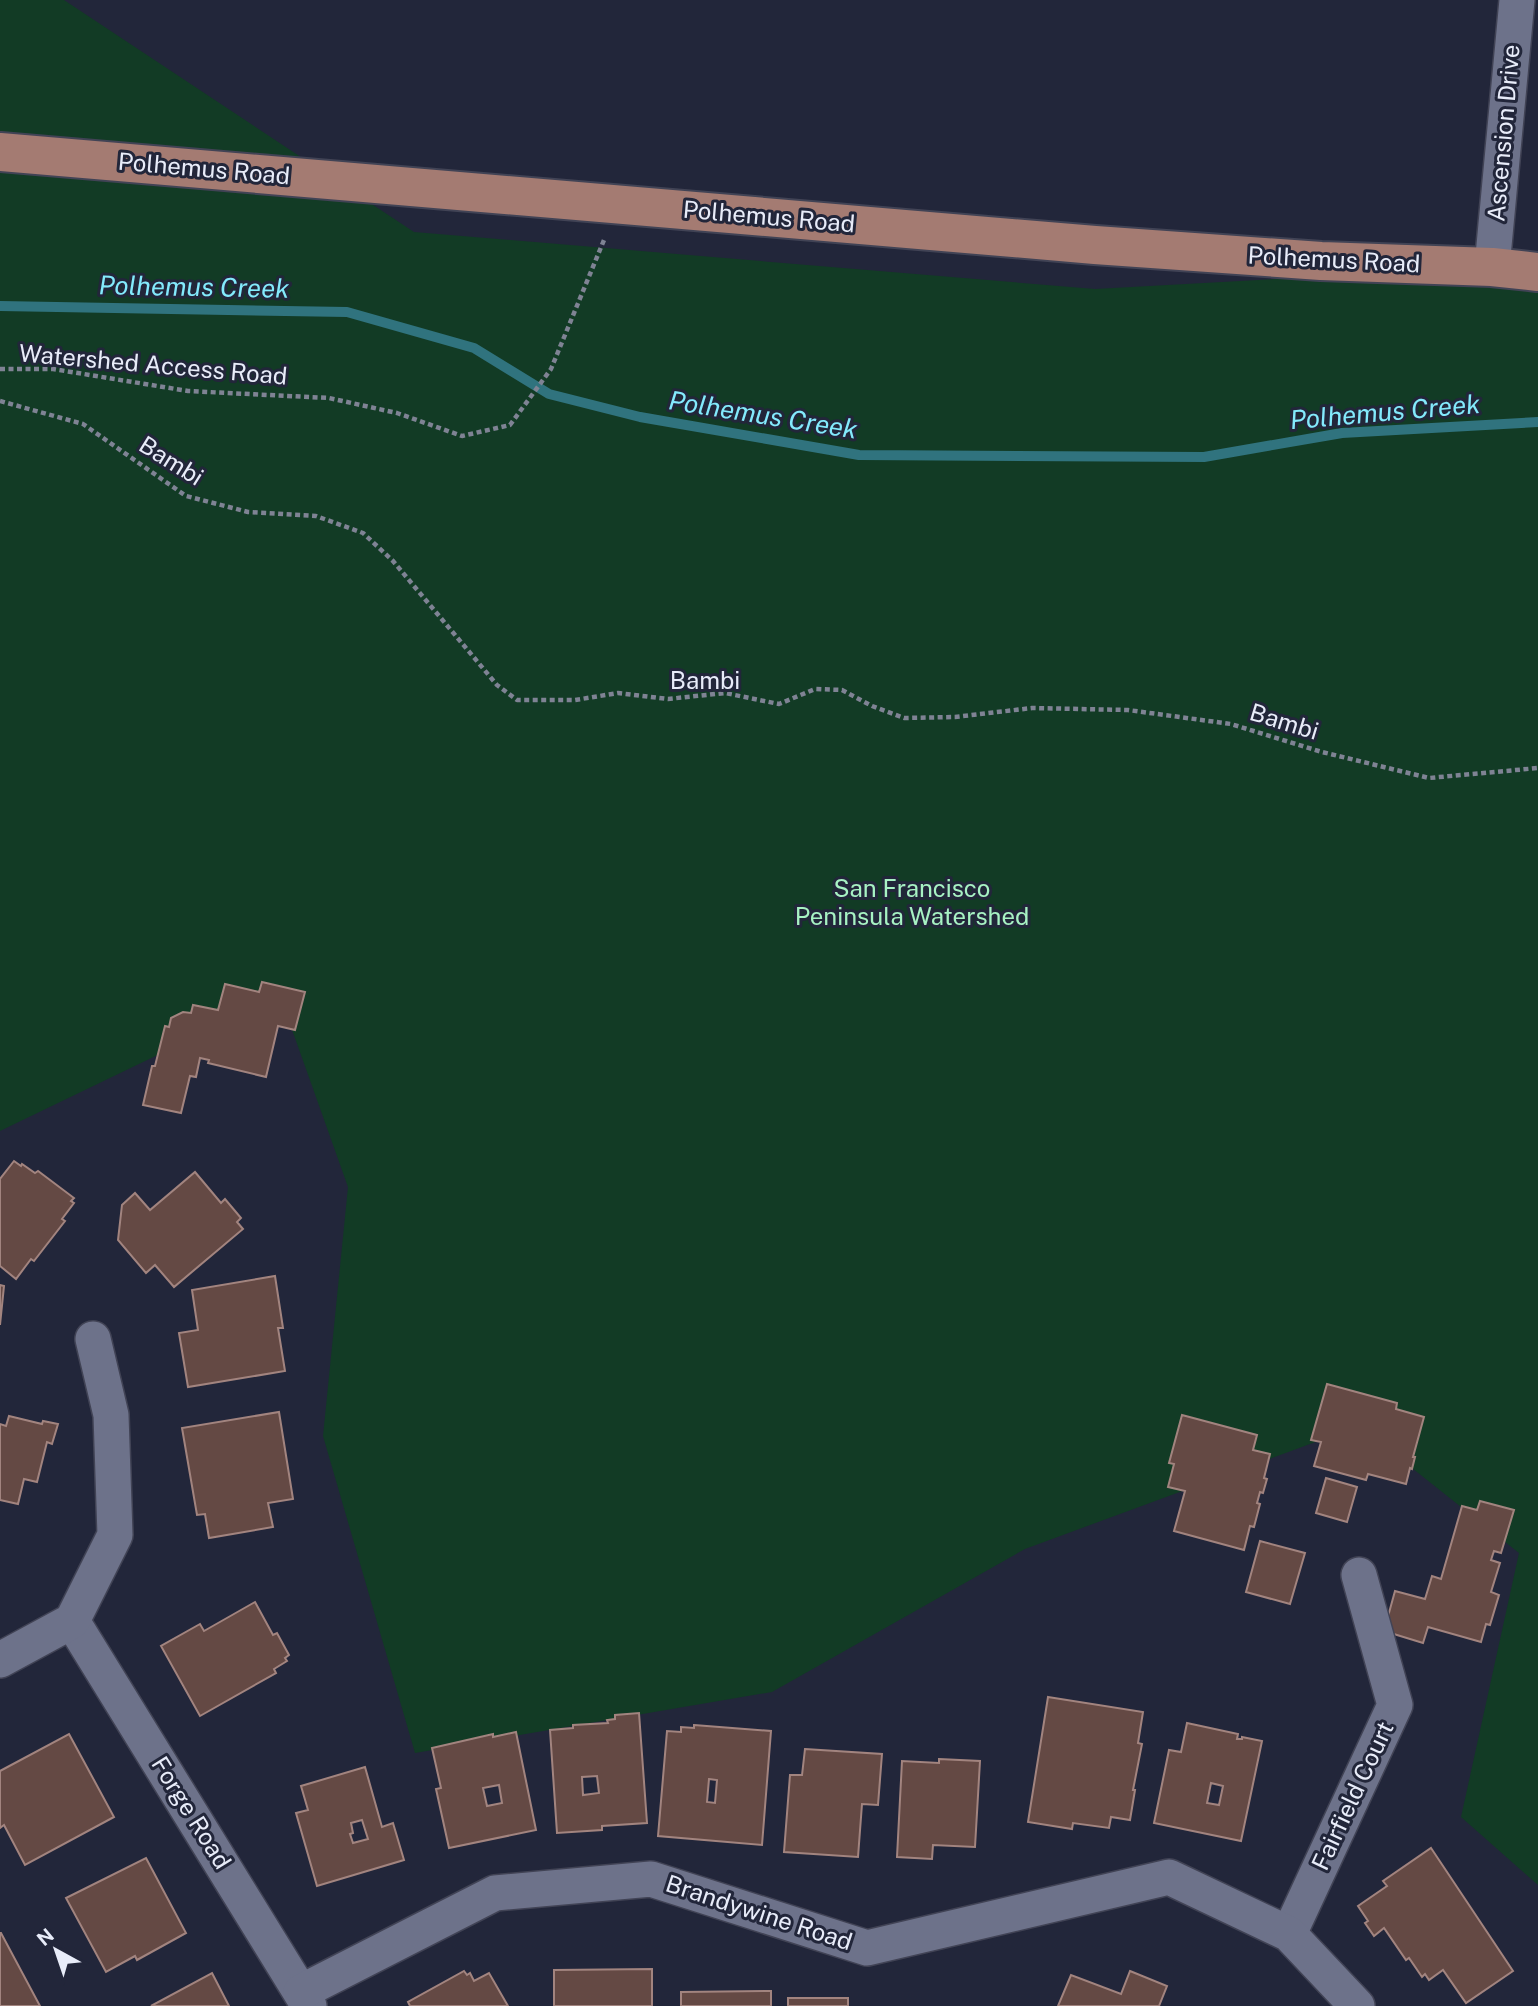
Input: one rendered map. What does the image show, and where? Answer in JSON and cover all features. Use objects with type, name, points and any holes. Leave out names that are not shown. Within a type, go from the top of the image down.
[{"type":"main road","name":"Polhemus Road","points":[[0,152],[1081,244],[1321,261],[1492,267],[1538,272]]},
{"type":"street","name":"Ascension Drive","points":[[1492,267],[1517,0]]},
{"type":"street","points":[[0,1660],[72,1621],[116,1535],[111,1415],[93,1339]]},
{"type":"street","name":"Fairfield Court","points":[[1289,1934],[1395,1705],[1359,1575]]},
{"type":"street","name":"Forge Road","points":[[72,1621],[305,1999]]},
{"type":"street","name":"Brandywine Road","points":[[305,1999],[495,1893],[651,1879],[867,1948],[1169,1877],[1289,1934],[1357,2006]]},
{"type":"path","name":"Watershed Access Road","points":[[0,369],[53,369],[188,391],[329,398],[397,413],[462,436],[510,425],[551,369],[618,205]]},
{"type":"path","name":"Bambi","points":[[0,401],[83,424],[186,496],[248,512],[316,516],[363,533],[393,561],[497,685],[517,700],[575,700],[618,693],[668,699],[725,693],[779,704],[815,689],[842,690],[872,706],[904,718],[956,717],[1032,708],[1128,710],[1231,724],[1322,751],[1429,778],[1538,768]]},
{"type":"green space","name":"San Francisco Peninsula Watershed","points":[[0,0],[64,0],[414,232],[1095,289],[1492,267],[1538,278],[1538,1885],[1461,1817],[1519,1553],[1359,1426],[1025,1549],[772,1692],[415,1753],[323,1436],[348,1187],[280,996],[0,1131]]},
{"type":"building","points":[[262,982],[305,992],[295,1030],[278,1026],[266,1077],[208,1063],[209,1060],[200,1058],[196,1077],[190,1076],[181,1113],[143,1105],[152,1066],[155,1066],[165,1026],[169,1027],[171,1018],[183,1012],[191,1013],[193,1005],[218,1010],[225,984],[259,992]]},
{"type":"building","points":[[14,1161],[35,1173],[38,1171],[74,1198],[71,1201],[74,1203],[62,1219],[65,1221],[34,1261],[31,1259],[16,1279],[0,1266],[0,1179]]},
{"type":"building","points":[[195,1172],[221,1203],[225,1199],[241,1218],[237,1222],[243,1229],[174,1287],[155,1265],[146,1273],[118,1240],[122,1205],[135,1193],[150,1210]]},
{"type":"building","points":[[275,1276],[283,1328],[278,1328],[285,1371],[188,1387],[179,1333],[198,1330],[192,1290]]},
{"type":"building","points":[[0,1285],[4,1286],[0,1325]]},
{"type":"building","points":[[1327,1384],[1397,1403],[1396,1409],[1424,1417],[1406,1484],[1368,1474],[1366,1480],[1314,1466],[1321,1442],[1311,1440]]},
{"type":"building","points":[[279,1412],[293,1499],[268,1503],[273,1527],[209,1538],[205,1514],[197,1515],[182,1428]]},
{"type":"building","points":[[1182,1415],[1257,1435],[1253,1450],[1270,1454],[1264,1478],[1267,1479],[1257,1503],[1260,1504],[1254,1527],[1250,1526],[1244,1550],[1174,1531],[1185,1491],[1168,1487],[1174,1464],[1169,1463]]},
{"type":"building","points":[[9,1416],[42,1424],[43,1421],[58,1424],[52,1444],[47,1442],[37,1482],[24,1479],[18,1504],[0,1500],[0,1424],[6,1426]]},
{"type":"building","points":[[1326,1478],[1357,1487],[1347,1522],[1316,1513]]},
{"type":"building","points":[[1480,1501],[1514,1510],[1501,1553],[1494,1551],[1491,1560],[1500,1563],[1491,1592],[1499,1595],[1490,1625],[1486,1624],[1481,1642],[1428,1627],[1423,1643],[1384,1631],[1395,1591],[1425,1599],[1432,1576],[1441,1579],[1462,1506],[1477,1510]]},
{"type":"building","points":[[1260,1541],[1305,1553],[1290,1604],[1246,1592]]},
{"type":"building","points":[[255,1602],[273,1635],[277,1633],[289,1655],[285,1658],[287,1661],[274,1669],[276,1673],[200,1716],[161,1646],[200,1624],[204,1631]]},
{"type":"building","points":[[1048,1697],[1143,1712],[1138,1743],[1142,1744],[1130,1820],[1111,1817],[1109,1828],[1073,1823],[1072,1829],[1028,1822]]},
{"type":"building","points":[[639,1713],[647,1823],[557,1833],[550,1730],[573,1728],[573,1725],[608,1723],[607,1720],[615,1719],[615,1715]],"holes":[[[597,1776],[599,1793],[583,1795],[582,1777]]]},
{"type":"building","points":[[1187,1723],[1238,1734],[1237,1739],[1242,1737],[1262,1741],[1241,1841],[1154,1823],[1169,1750],[1181,1752]],"holes":[[[1211,1783],[1223,1786],[1219,1805],[1207,1803]]]},
{"type":"building","points":[[694,1725],[771,1731],[762,1845],[658,1836],[667,1731],[681,1732],[681,1727],[694,1728]],"holes":[[[709,1779],[717,1780],[715,1803],[707,1802]]]},
{"type":"building","points":[[516,1732],[536,1830],[449,1848],[436,1789],[441,1788],[432,1748],[493,1734],[493,1737]],"holes":[[[499,1785],[502,1803],[487,1806],[483,1788]]]},
{"type":"building","points":[[69,1734],[114,1817],[25,1865],[4,1825],[0,1828],[0,1771]]},
{"type":"building","points":[[805,1749],[882,1754],[878,1805],[862,1804],[858,1857],[784,1852],[790,1775],[802,1775]]},
{"type":"building","points":[[939,1759],[980,1761],[975,1847],[933,1845],[932,1859],[897,1857],[902,1761],[939,1763]]},
{"type":"building","points":[[365,1767],[382,1827],[393,1823],[404,1860],[317,1886],[296,1813],[308,1810],[301,1786]],"holes":[[[362,1820],[368,1839],[353,1843],[351,1823]]]},
{"type":"building","points":[[1431,1848],[1513,1971],[1466,2003],[1443,1970],[1429,1980],[1425,1974],[1422,1977],[1409,1958],[1406,1960],[1384,1928],[1374,1936],[1358,1906],[1387,1886],[1383,1881]]},
{"type":"building","points":[[146,1858],[186,1933],[137,1960],[135,1956],[106,1972],[66,1898]]},
{"type":"building","points":[[1,1933],[40,2006],[0,2006]]},
{"type":"building","points":[[652,1969],[652,2006],[554,2006],[554,1970]]},
{"type":"building","points":[[464,1971],[467,1975],[470,1973],[474,1981],[489,1973],[508,2006],[410,2006],[408,2002]]},
{"type":"building","points":[[1130,1971],[1167,1986],[1159,2006],[1058,2006],[1071,1975],[1121,1994]]},
{"type":"building","points":[[212,1973],[229,2006],[151,2006]]},
{"type":"building","points":[[771,1991],[771,2006],[681,2006],[681,1992]]},
{"type":"building","points":[[788,1998],[848,1998],[848,2006],[788,2006]]},
{"type":"waterway","name":"Polhemus Creek","points":[[0,306],[347,312],[474,348],[549,394],[640,417],[859,455],[1204,457],[1342,433],[1538,422]]}]
